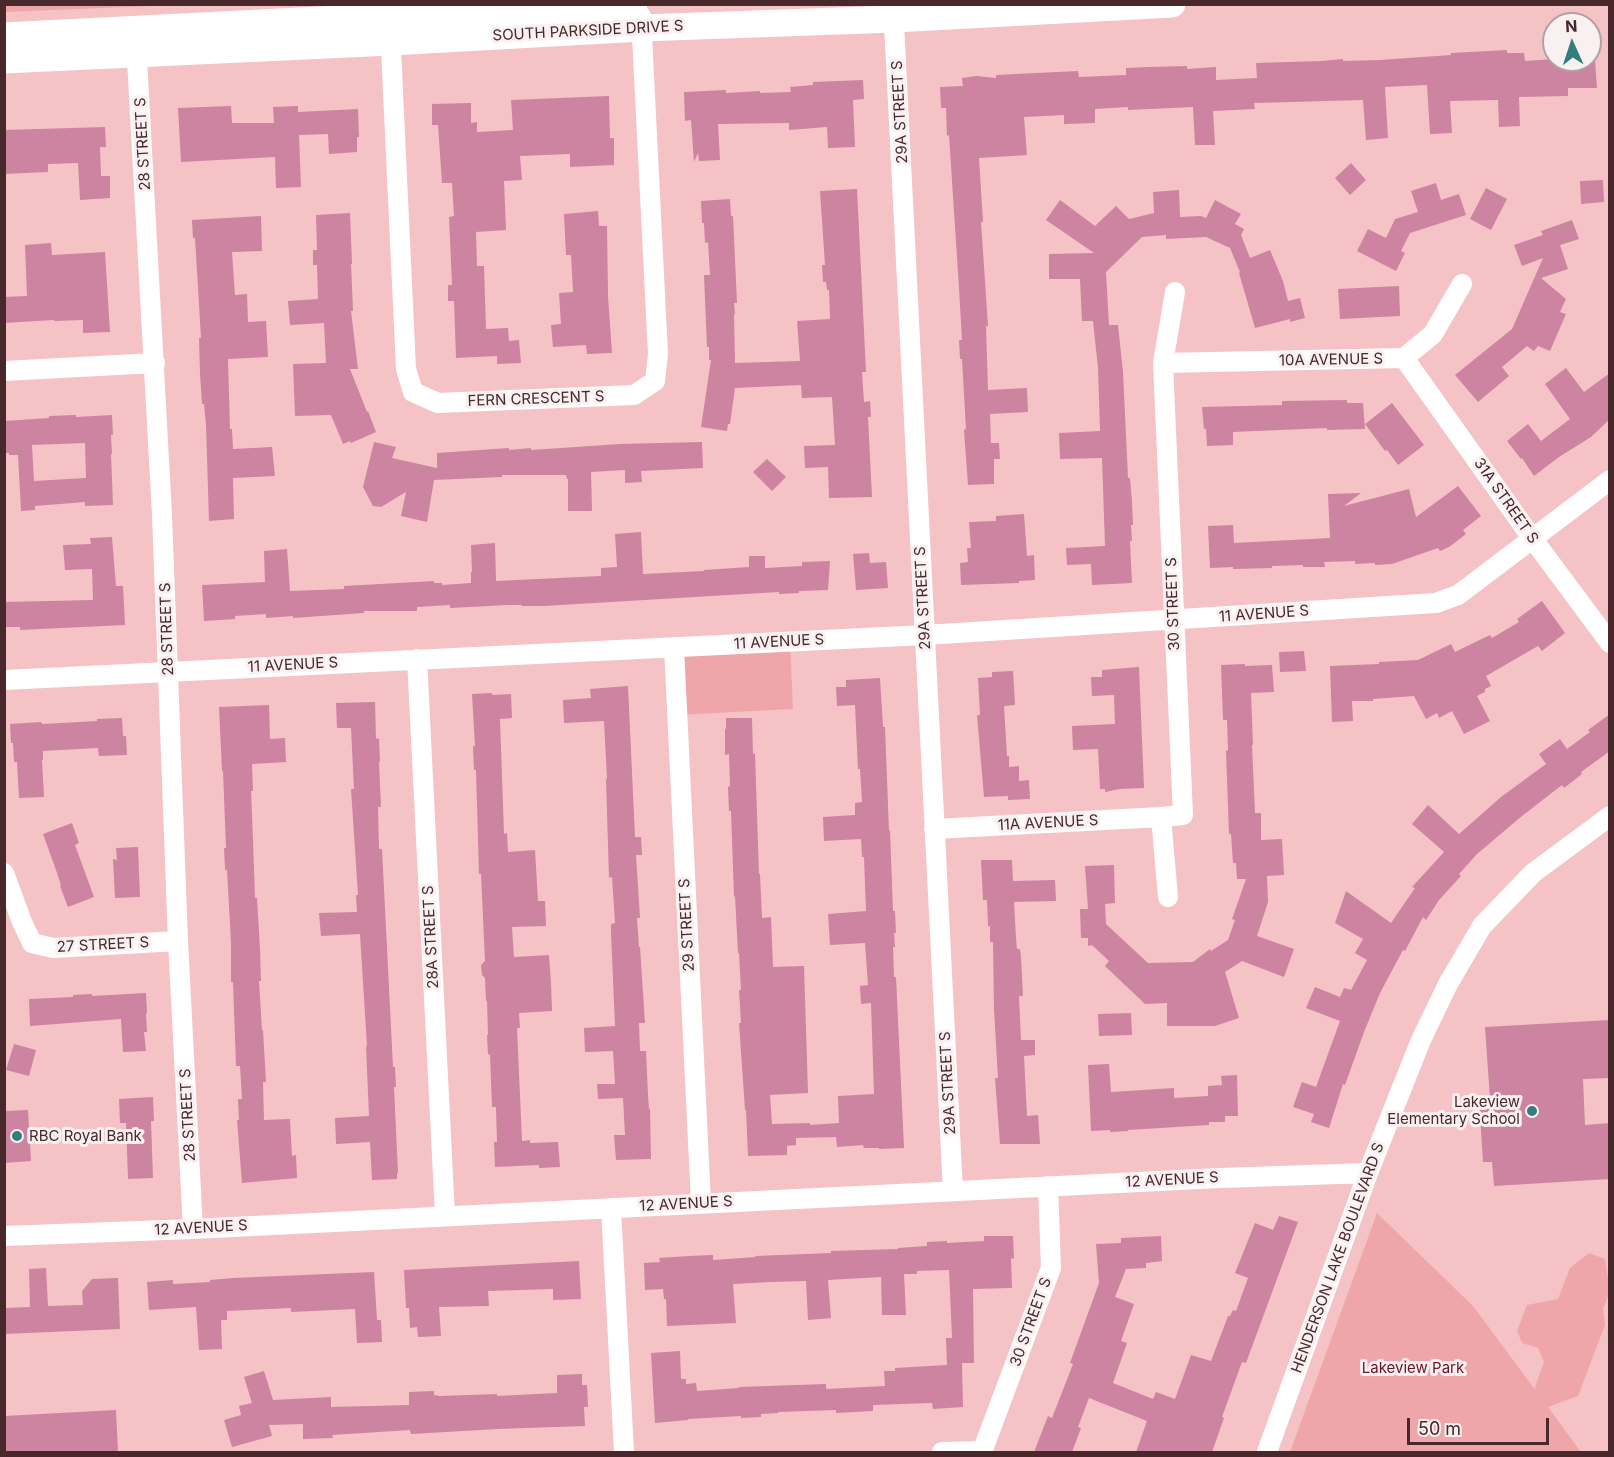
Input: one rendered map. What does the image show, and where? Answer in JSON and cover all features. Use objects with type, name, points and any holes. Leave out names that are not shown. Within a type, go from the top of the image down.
[{"type":"main road","name":"SOUTH PARKSIDE DRIVE S","points":[[4,36],[136,41],[390,30],[639,12],[894,11],[1172,4]]},
{"type":"main road","name":"SOUTH PARKSIDE DRIVE S","points":[[4,60],[136,41]]},
{"type":"street","name":"29A STREET S","points":[[894,11],[953,1191]]},
{"type":"street","name":"FERN CRESCENT S","points":[[390,30],[406,369],[413,392],[438,403],[634,395],[655,381],[658,354],[639,12]]},
{"type":"street","name":"28 STREET S","points":[[136,41],[155,363],[178,941],[194,1228]]},
{"type":"street","name":"10A AVENUE S","points":[[1163,363],[1404,358],[1433,334],[1462,284]]},
{"type":"street","name":"30 STREET S","points":[[1161,817],[1183,815],[1163,363],[1175,292]]},
{"type":"street","name":"31A STREET S","points":[[1404,358],[1610,643]]},
{"type":"street","points":[[4,371],[155,363]]},
{"type":"street","name":"11 AVENUE S","points":[[4,680],[925,634],[1436,603],[1458,596],[1610,480]]},
{"type":"street","name":"29 STREET S","points":[[674,647],[700,1203]]},
{"type":"street","name":"28A STREET S","points":[[417,659],[445,1216]]},
{"type":"street","name":"HENDERSON LAKE BOULEVARD S","points":[[1267,1452],[1368,1173],[1421,1040],[1448,984],[1482,926],[1533,873],[1610,816]]},
{"type":"street","points":[[1161,817],[1168,897]]},
{"type":"street","name":"11A AVENUE S","points":[[934,829],[1161,817]]},
{"type":"street","name":"27 STREET S","points":[[4,873],[32,943],[53,948],[178,941]]},
{"type":"street","name":"12 AVENUE S","points":[[4,1236],[1220,1178],[1368,1173]]},
{"type":"street","name":"30 STREET S","points":[[983,1452],[1051,1268],[1048,1186]]},
{"type":"street","points":[[611,1208],[624,1452]]},
{"type":"street","points":[[942,1452],[983,1452]]},
{"type":"green space","points":[[5,4],[175,4],[175,5],[5,12]]},
{"type":"green space","points":[[790,641],[793,709],[677,715],[674,647]]},
{"type":"green space","name":"Lakeview Park","points":[[1377,1213],[1473,1306],[1536,1391],[1535,1387],[1544,1362],[1538,1348],[1522,1343],[1517,1331],[1527,1305],[1558,1299],[1570,1268],[1589,1253],[1605,1259],[1610,1291],[1603,1309],[1605,1325],[1578,1396],[1548,1407],[1581,1452],[1290,1452]]},
{"type":"building","points":[[1507,50],[1507,53],[1524,53],[1525,61],[1542,60],[1542,72],[1596,72],[1597,88],[1568,88],[1568,96],[1519,97],[1520,126],[1499,127],[1498,100],[1450,101],[1452,133],[1430,134],[1427,85],[1385,87],[1388,138],[1366,140],[1363,100],[1254,103],[1255,109],[1213,111],[1215,145],[1195,145],[1193,107],[1095,109],[1095,123],[1064,124],[1064,115],[1024,117],[1027,155],[979,158],[988,326],[986,326],[988,390],[1027,388],[1028,412],[990,414],[991,443],[999,443],[1000,459],[994,459],[994,484],[968,485],[962,359],[960,359],[959,340],[962,340],[949,135],[947,136],[946,108],[941,108],[940,87],[963,86],[962,78],[976,76],[996,78],[996,75],[1078,71],[1079,77],[1126,75],[1126,68],[1149,67],[1187,66],[1187,69],[1216,67],[1216,80],[1257,78],[1256,63],[1343,59],[1343,61],[1380,60],[1451,55],[1451,53]]},
{"type":"building","points":[[863,80],[864,99],[853,100],[855,147],[828,148],[827,127],[789,130],[789,123],[718,124],[720,160],[699,161],[698,153],[694,162],[691,120],[685,121],[684,92],[726,90],[726,93],[791,92],[790,87],[813,85],[813,82]]},
{"type":"building","points":[[609,96],[610,138],[614,138],[614,165],[570,167],[570,154],[520,156],[522,180],[504,181],[506,230],[476,232],[477,266],[484,266],[486,329],[508,328],[509,341],[519,340],[521,363],[497,364],[497,356],[456,358],[454,301],[448,301],[448,285],[452,285],[449,217],[454,216],[452,183],[442,183],[438,125],[432,125],[432,104],[471,103],[471,123],[477,122],[477,132],[513,130],[511,100]]},
{"type":"building","points":[[231,106],[232,123],[274,123],[273,107],[298,106],[298,112],[358,109],[357,152],[329,154],[328,134],[299,135],[301,187],[276,188],[275,157],[181,162],[178,108]]},
{"type":"building","points":[[105,127],[106,147],[100,147],[101,176],[110,176],[110,198],[80,200],[78,163],[48,164],[48,172],[4,174],[4,130]]},
{"type":"building","points":[[1351,163],[1366,180],[1350,195],[1335,178]]},
{"type":"building","points":[[1603,180],[1604,202],[1581,204],[1580,181]]},
{"type":"building","points":[[1436,183],[1441,200],[1459,194],[1466,215],[1410,233],[1401,251],[1405,253],[1396,271],[1357,251],[1368,229],[1386,238],[1395,219],[1418,212],[1411,191]]},
{"type":"building","points":[[1486,188],[1507,199],[1491,230],[1470,219]]},
{"type":"building","points":[[857,189],[866,372],[862,372],[864,402],[870,401],[871,417],[868,417],[872,497],[829,498],[828,467],[805,468],[804,446],[835,445],[832,397],[802,398],[801,385],[735,388],[727,431],[701,427],[711,360],[709,360],[709,347],[707,347],[704,275],[710,275],[708,242],[705,243],[701,201],[730,199],[731,216],[733,216],[737,303],[734,303],[735,363],[800,361],[797,321],[830,319],[829,290],[827,290],[826,282],[823,282],[822,265],[825,265],[820,191]]},
{"type":"building","points":[[1179,190],[1180,217],[1201,216],[1206,218],[1215,200],[1241,214],[1235,224],[1244,229],[1241,235],[1250,258],[1270,250],[1283,281],[1288,301],[1300,298],[1305,318],[1290,322],[1290,319],[1255,328],[1240,272],[1230,248],[1206,237],[1166,239],[1166,235],[1142,237],[1106,272],[1109,325],[1118,325],[1123,372],[1128,478],[1130,478],[1133,525],[1131,525],[1132,541],[1130,541],[1132,583],[1092,585],[1091,564],[1067,565],[1066,548],[1105,546],[1102,458],[1060,459],[1059,433],[1100,431],[1098,368],[1093,321],[1082,321],[1080,279],[1049,279],[1049,254],[1094,253],[1046,220],[1060,200],[1095,226],[1116,206],[1129,219],[1154,213],[1153,192]]},
{"type":"building","points":[[598,211],[599,226],[607,226],[612,353],[587,354],[586,345],[553,347],[551,325],[561,324],[559,293],[573,292],[571,255],[566,255],[564,214]]},
{"type":"building","points":[[350,213],[353,311],[351,311],[358,369],[350,369],[376,432],[343,444],[331,415],[295,416],[293,364],[326,363],[324,323],[290,325],[288,301],[318,299],[317,265],[313,265],[313,250],[317,250],[316,215]]},
{"type":"building","points":[[261,216],[262,251],[232,252],[235,295],[247,294],[248,322],[266,321],[268,357],[228,359],[230,429],[232,429],[233,449],[272,447],[275,476],[233,478],[234,519],[209,521],[206,425],[204,404],[202,404],[199,338],[201,338],[192,220]]},
{"type":"building","points":[[1572,220],[1579,239],[1560,245],[1568,269],[1541,278],[1566,299],[1560,312],[1566,314],[1550,351],[1538,346],[1534,351],[1527,346],[1502,367],[1509,376],[1478,402],[1455,375],[1512,329],[1543,258],[1522,266],[1514,245],[1543,235],[1541,231]]},
{"type":"building","points":[[51,243],[52,255],[105,252],[110,332],[83,333],[83,320],[4,323],[4,297],[27,296],[25,245]]},
{"type":"building","points":[[1399,286],[1400,316],[1340,319],[1338,289]]},
{"type":"building","points":[[1566,368],[1584,392],[1610,373],[1610,419],[1591,437],[1534,476],[1507,441],[1528,424],[1541,441],[1570,419],[1545,384]]},
{"type":"building","points":[[1347,400],[1347,403],[1363,403],[1365,429],[1327,430],[1327,428],[1233,432],[1233,445],[1207,446],[1202,407],[1282,405],[1282,401]]},
{"type":"building","points":[[1392,403],[1424,445],[1398,465],[1365,424]]},
{"type":"building","points":[[112,415],[113,505],[85,506],[85,502],[35,506],[35,510],[21,511],[18,455],[4,453],[4,421],[49,418],[49,416]],"holes":[[[85,443],[86,478],[34,481],[32,445]]]},
{"type":"building","points":[[374,442],[396,447],[392,458],[437,468],[437,453],[509,448],[509,450],[531,448],[531,450],[620,444],[702,442],[703,468],[641,471],[642,482],[625,483],[625,470],[591,472],[592,511],[568,511],[566,475],[502,475],[502,477],[434,480],[427,522],[401,516],[406,492],[381,507],[373,506],[363,487]]},
{"type":"building","points":[[767,459],[786,477],[772,491],[753,472]]},
{"type":"building","points":[[1458,486],[1481,516],[1463,530],[1466,534],[1440,551],[1438,548],[1392,564],[1355,564],[1355,561],[1324,562],[1325,567],[1303,567],[1303,565],[1272,566],[1272,568],[1210,568],[1208,526],[1233,525],[1234,543],[1330,538],[1328,494],[1361,493],[1344,506],[1409,489],[1416,517]]},
{"type":"building","points":[[1024,514],[1027,556],[1034,555],[1035,580],[1019,581],[1019,583],[961,585],[960,563],[968,562],[967,548],[971,548],[969,522],[996,521],[996,516]]},
{"type":"building","points":[[641,532],[643,574],[749,567],[749,556],[765,556],[765,568],[802,566],[802,562],[830,561],[828,590],[544,606],[450,608],[450,605],[417,607],[417,611],[364,611],[364,613],[293,618],[293,616],[266,618],[266,614],[204,621],[202,585],[265,582],[264,551],[287,549],[290,591],[434,581],[442,585],[471,583],[471,545],[495,543],[496,581],[601,576],[601,568],[617,567],[615,534]]},
{"type":"building","points":[[112,537],[116,586],[123,586],[125,625],[20,630],[20,627],[4,627],[4,602],[93,600],[92,569],[65,570],[63,545],[91,544],[90,538]]},
{"type":"building","points":[[869,553],[870,563],[886,562],[888,588],[856,590],[853,554]]},
{"type":"building","points":[[1542,601],[1565,633],[1542,651],[1538,646],[1486,676],[1491,686],[1477,696],[1490,721],[1464,734],[1452,711],[1439,718],[1437,713],[1426,719],[1414,696],[1352,701],[1353,721],[1332,722],[1330,666],[1418,660],[1451,644],[1455,652],[1490,635],[1492,638],[1519,622],[1517,619]]},
{"type":"building","points":[[1304,651],[1306,671],[1280,672],[1279,652]]},
{"type":"building","points":[[1245,664],[1245,666],[1272,665],[1274,692],[1251,693],[1255,813],[1261,813],[1261,840],[1282,839],[1284,875],[1267,876],[1268,902],[1257,936],[1294,949],[1284,977],[1242,961],[1225,972],[1239,1018],[1215,1026],[1167,1026],[1167,1003],[1145,1004],[1105,966],[1109,961],[1092,945],[1088,946],[1088,938],[1081,938],[1080,909],[1088,909],[1085,866],[1114,865],[1115,903],[1105,904],[1106,924],[1148,963],[1193,962],[1210,949],[1211,951],[1228,940],[1235,920],[1232,919],[1246,879],[1237,879],[1236,863],[1233,863],[1231,834],[1229,834],[1227,720],[1223,720],[1221,665]]},
{"type":"building","points":[[1139,667],[1144,788],[1105,792],[1105,789],[1100,789],[1098,749],[1073,750],[1072,726],[1115,724],[1114,695],[1092,696],[1091,677],[1102,677],[1102,670]]},
{"type":"building","points":[[1013,671],[1015,705],[1004,706],[1007,756],[1009,756],[1009,767],[1019,766],[1019,781],[1029,780],[1030,799],[1008,800],[1008,796],[984,797],[977,715],[980,715],[978,678],[992,677],[992,672]]},
{"type":"building","points":[[880,678],[883,727],[885,727],[893,911],[895,911],[894,977],[896,977],[904,1148],[864,1148],[863,1145],[837,1147],[836,1137],[796,1138],[796,1145],[787,1146],[787,1155],[748,1156],[739,1023],[741,1023],[739,990],[741,990],[734,897],[731,811],[729,811],[729,754],[725,755],[726,718],[752,718],[762,918],[771,917],[773,967],[804,966],[808,1093],[770,1095],[772,1124],[839,1123],[838,1096],[874,1094],[871,1003],[861,1004],[860,986],[868,985],[865,943],[830,945],[828,914],[866,911],[864,857],[862,857],[861,839],[824,841],[823,817],[855,815],[855,803],[862,802],[855,705],[837,706],[836,687],[846,687],[846,680]]},
{"type":"building","points":[[628,686],[635,837],[641,837],[642,855],[636,855],[640,918],[637,918],[645,1023],[639,1023],[640,1051],[646,1051],[651,1159],[616,1160],[614,1135],[625,1135],[623,1098],[598,1099],[597,1084],[615,1084],[613,1051],[585,1052],[584,1028],[615,1026],[611,924],[615,923],[612,877],[609,878],[604,721],[564,723],[563,700],[591,698],[590,689]]},
{"type":"building","points":[[492,693],[492,695],[511,694],[512,718],[500,719],[504,834],[507,833],[508,852],[535,850],[538,901],[545,901],[546,926],[512,927],[514,957],[549,955],[551,983],[552,1011],[519,1013],[520,1028],[517,1028],[522,1141],[558,1142],[560,1167],[539,1168],[539,1165],[495,1167],[496,1107],[492,1107],[487,1001],[485,978],[482,975],[481,965],[485,961],[472,694]]},
{"type":"building","points":[[375,702],[376,739],[379,738],[380,762],[379,849],[382,849],[393,1067],[395,1067],[398,1173],[397,1179],[372,1180],[370,1142],[336,1144],[335,1118],[369,1116],[360,934],[321,936],[319,913],[357,912],[356,895],[358,895],[351,789],[354,789],[351,728],[337,728],[336,703]]},
{"type":"building","points":[[269,705],[270,739],[285,738],[286,762],[252,764],[255,898],[257,898],[261,981],[259,981],[266,1082],[263,1082],[264,1120],[290,1119],[292,1156],[296,1155],[297,1178],[242,1183],[237,1120],[239,1120],[238,1099],[242,1099],[240,1066],[236,1066],[233,982],[231,982],[219,707]]},
{"type":"building","points":[[1610,714],[1610,751],[1581,772],[1582,774],[1564,788],[1562,785],[1477,854],[1459,874],[1461,876],[1439,900],[1426,920],[1423,917],[1380,993],[1345,1085],[1343,1084],[1329,1128],[1311,1122],[1314,1114],[1293,1107],[1302,1082],[1316,1087],[1340,1021],[1306,1008],[1315,987],[1340,997],[1344,988],[1351,990],[1367,960],[1355,953],[1363,939],[1335,923],[1346,891],[1391,923],[1415,888],[1412,887],[1444,852],[1412,824],[1428,805],[1459,834],[1501,797],[1546,764],[1539,754],[1560,739],[1567,749]]},
{"type":"building","points":[[122,718],[127,755],[99,756],[98,748],[43,751],[44,797],[19,798],[17,762],[14,762],[10,724]]},
{"type":"building","points":[[72,823],[79,843],[75,845],[94,897],[68,907],[43,834]]},
{"type":"building","points":[[138,847],[140,897],[115,898],[113,859],[117,860],[116,848]]},
{"type":"building","points":[[981,860],[1012,860],[1013,881],[1055,880],[1056,901],[1014,902],[1023,996],[1019,996],[1021,1040],[1035,1040],[1035,1055],[1024,1056],[1027,1116],[1038,1115],[1040,1144],[1000,1144],[995,1078],[998,1078],[993,942],[990,942],[987,900],[983,900]]},
{"type":"building","points":[[146,993],[147,1032],[144,1032],[146,1051],[123,1052],[121,1019],[30,1026],[29,999]]},
{"type":"building","points":[[1131,1013],[1132,1035],[1099,1036],[1098,1014]]},
{"type":"building","name":"Lakeview Elementary School","points":[[1610,1020],[1610,1078],[1583,1079],[1585,1125],[1610,1123],[1610,1179],[1494,1186],[1492,1162],[1483,1162],[1479,1099],[1490,1099],[1485,1027]]},
{"type":"building","points":[[14,1044],[36,1050],[29,1076],[6,1070]]},
{"type":"building","points":[[1109,1064],[1111,1092],[1174,1088],[1174,1098],[1208,1096],[1208,1086],[1222,1085],[1221,1076],[1237,1075],[1238,1116],[1225,1116],[1225,1122],[1209,1122],[1209,1125],[1110,1132],[1110,1130],[1091,1131],[1088,1065]]},
{"type":"building","points":[[153,1097],[154,1121],[151,1121],[153,1178],[128,1179],[126,1123],[120,1123],[119,1099]]},
{"type":"building","name":"RBC Royal Bank","points":[[28,1110],[31,1161],[4,1163],[4,1111]]},
{"type":"building","points":[[1279,1216],[1298,1222],[1246,1363],[1242,1362],[1212,1452],[1136,1452],[1147,1421],[1089,1398],[1072,1452],[1034,1452],[1048,1416],[1052,1418],[1073,1364],[1070,1363],[1099,1283],[1096,1244],[1121,1243],[1121,1238],[1161,1236],[1162,1261],[1146,1263],[1146,1268],[1126,1269],[1115,1297],[1134,1304],[1121,1341],[1127,1343],[1113,1383],[1153,1399],[1156,1392],[1175,1399],[1191,1355],[1211,1361],[1228,1316],[1233,1310],[1236,1311],[1248,1278],[1235,1273],[1255,1223],[1273,1230]]},
{"type":"building","points":[[984,1236],[1013,1236],[1012,1288],[973,1289],[974,1363],[962,1363],[963,1407],[933,1409],[932,1403],[873,1405],[873,1411],[778,1412],[761,1414],[761,1417],[688,1419],[655,1423],[651,1353],[680,1351],[681,1379],[686,1379],[686,1384],[696,1383],[697,1391],[826,1384],[826,1389],[885,1386],[884,1371],[895,1371],[895,1368],[947,1365],[946,1338],[952,1338],[949,1270],[917,1271],[917,1274],[904,1274],[906,1315],[882,1315],[881,1277],[828,1280],[831,1318],[808,1320],[806,1281],[770,1282],[733,1284],[736,1323],[667,1326],[666,1299],[664,1299],[663,1289],[645,1290],[644,1263],[660,1262],[659,1258],[689,1256],[713,1255],[713,1260],[831,1253],[831,1251],[898,1249],[927,1246],[927,1242],[984,1241]]},
{"type":"building","points":[[579,1261],[581,1299],[553,1300],[553,1289],[488,1291],[489,1306],[439,1307],[441,1336],[418,1337],[417,1327],[410,1328],[409,1308],[406,1308],[404,1270]]},
{"type":"building","points":[[46,1268],[48,1306],[83,1305],[82,1291],[92,1279],[118,1278],[120,1329],[4,1334],[4,1308],[30,1307],[29,1269]]},
{"type":"building","points":[[374,1272],[377,1320],[381,1320],[382,1342],[357,1343],[355,1309],[291,1312],[291,1308],[227,1311],[227,1320],[221,1320],[222,1349],[199,1350],[196,1307],[149,1310],[147,1282],[173,1280],[173,1284],[233,1278]]},
{"type":"building","points":[[264,1371],[273,1400],[331,1397],[331,1407],[409,1405],[409,1392],[434,1391],[434,1395],[440,1396],[557,1393],[557,1375],[582,1374],[582,1385],[587,1385],[588,1407],[584,1407],[585,1426],[411,1434],[410,1430],[303,1439],[303,1424],[269,1425],[272,1436],[232,1447],[224,1420],[241,1415],[239,1406],[252,1403],[244,1377]]},
{"type":"building","points":[[116,1410],[118,1452],[4,1452],[4,1416]]},
{"type":"place","name":"Lakeview Elementary School","points":[[1532,1111]]},
{"type":"place","name":"RBC Royal Bank","points":[[17,1136]]}]
